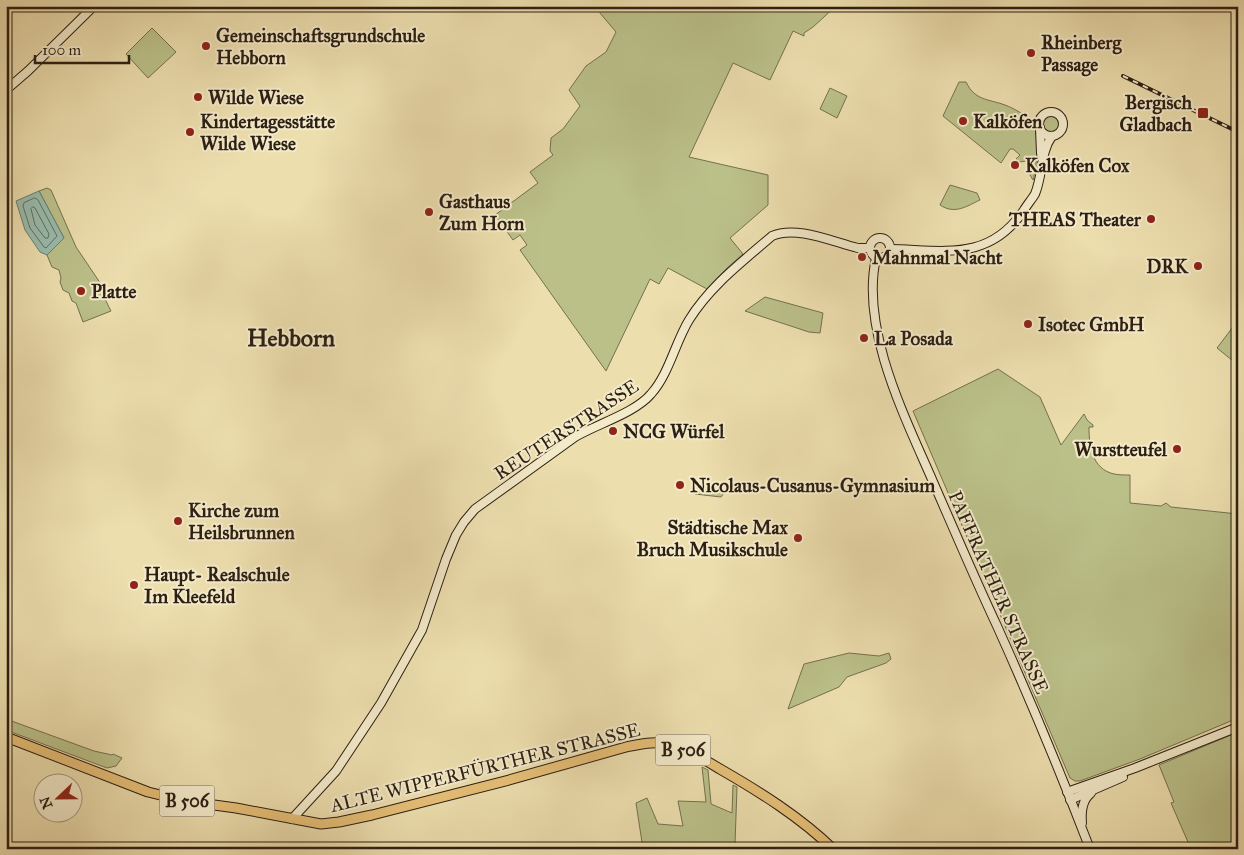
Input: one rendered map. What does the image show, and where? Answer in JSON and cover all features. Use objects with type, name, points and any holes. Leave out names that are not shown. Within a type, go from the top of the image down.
[{"type":"main road","name":"ALTE WIPPERFÜRTHER STRASSE","points":[[6,737],[148,792],[185,801],[236,808],[321,824],[346,821],[509,780],[626,747],[654,742],[668,744],[683,750],[754,788],[820,836],[833,849]]},
{"type":"street","points":[[6,90],[94,6]]},
{"type":"street","points":[[890,249],[955,251],[978,247],[997,238],[1012,226],[1034,194],[1041,168],[1045,146],[1052,136],[1062,128],[1062,120],[1058,114],[1050,112],[1044,114],[1039,121],[1041,168]]},
{"type":"street","points":[[1040,128],[1046,135],[1052,136]]},
{"type":"street","name":"REUTERSTRASSE","points":[[292,819],[336,771],[381,703],[422,630],[456,535],[475,509],[590,428],[634,408],[652,394],[688,321],[701,302],[716,286],[772,236],[781,232],[793,231],[858,248],[869,248]]},
{"type":"street","points":[[881,238],[888,242],[890,249],[884,257],[876,258],[869,248],[873,240],[881,238]]},
{"type":"street","name":"PAFFRATHER STRASSE","points":[[876,258],[873,275],[874,309],[885,365],[923,459],[997,627],[1090,849]]},
{"type":"street","points":[[1067,792],[1135,768],[1238,727]]},
{"type":"street","points":[[1070,800],[1123,777],[1135,768]]},
{"type":"street","points":[[1083,830],[1083,804],[1087,796],[1096,789]]},
{"type":"green space","points":[[594,6],[836,6],[804,33],[804,36],[793,31],[770,80],[733,63],[689,157],[768,175],[768,205],[730,238],[743,254],[707,289],[668,268],[659,284],[650,279],[606,371],[520,250],[527,245],[520,235],[513,240],[495,215],[538,183],[530,172],[553,155],[550,151],[551,138],[563,129],[580,106],[569,90],[586,66],[606,52],[616,32]]},
{"type":"green space","points":[[152,28],[176,52],[148,78],[126,54]]},
{"type":"green space","points":[[959,82],[966,82],[978,96],[1012,108],[1032,122],[1035,127],[1037,141],[1037,159],[1033,180],[1030,175],[1032,170],[1030,163],[1026,161],[1020,162],[1016,159],[1020,155],[1013,149],[1010,149],[1001,163],[943,116]]},
{"type":"green space","points":[[830,88],[847,96],[837,118],[820,109]]},
{"type":"green space","points":[[1048,116],[1054,116],[1059,121],[1057,130],[1048,132],[1043,127],[1043,121]]},
{"type":"green space","points":[[950,185],[977,193],[980,200],[966,207],[956,209],[945,208],[940,205]]},
{"type":"green space","points":[[47,188],[51,190],[76,247],[109,296],[105,299],[111,311],[83,322],[76,303],[72,301],[69,293],[63,290],[59,270],[52,267],[47,255],[64,238],[39,191]]},
{"type":"green space","points":[[765,297],[823,313],[820,333],[809,332],[745,311]]},
{"type":"green space","points":[[1236,323],[1238,324],[1238,365],[1217,348]]},
{"type":"green space","points":[[998,369],[1040,397],[1061,445],[1084,414],[1093,425],[1093,427],[1089,427],[1090,442],[1096,462],[1107,471],[1130,475],[1130,503],[1161,506],[1166,503],[1171,507],[1238,514],[1238,718],[1140,759],[1080,781],[1070,778],[913,411]]},
{"type":"green space","points":[[701,485],[723,491],[724,493],[721,497],[695,494],[697,488]]},
{"type":"green space","points":[[849,653],[879,656],[889,653],[891,659],[886,663],[847,677],[839,687],[788,709],[804,664]]},
{"type":"green space","points":[[6,719],[94,751],[113,754],[122,758],[116,766],[107,768],[6,730]]},
{"type":"green space","points":[[1238,732],[1238,849],[1191,849],[1171,803],[1174,802],[1159,765]]},
{"type":"green space","points":[[702,767],[708,770],[711,804],[732,813],[733,785],[737,787],[735,844],[761,846],[761,849],[643,849],[636,803],[647,798],[658,824],[683,826],[678,801],[706,802]]},
{"type":"water","points":[[39,191],[64,238],[47,255],[40,252],[25,230],[16,201]]},
{"type":"railway","points":[[1123,76],[1238,132]]},
{"type":"place","name":"Gemeinschaftsgrundschule Hebborn","points":[[206,46]]},
{"type":"place","name":"Rheinberg Passage","points":[[1031,53]]},
{"type":"place","name":"Wilde Wiese","points":[[198,97]]},
{"type":"place","name":"Bergisch Gladbach","points":[[1203,113]]},
{"type":"place","name":"Kalköfen","points":[[963,121]]},
{"type":"place","name":"Kindertagesstätte Wilde Wiese","points":[[190,132]]},
{"type":"place","name":"Kalköfen Cox","points":[[1015,165]]},
{"type":"place","name":"Gasthaus Zum Horn","points":[[429,212]]},
{"type":"place","name":"THEAS Theater","points":[[1151,219]]},
{"type":"place","name":"Mahnmal Nacht","points":[[862,257]]},
{"type":"place","name":"DRK","points":[[1198,266]]},
{"type":"place","name":"Platte","points":[[81,291]]},
{"type":"place","name":"Isotec GmbH","points":[[1028,324]]},
{"type":"place","name":"La Posada","points":[[864,338]]},
{"type":"place","name":"NCG Würfel","points":[[613,431]]},
{"type":"place","name":"Wurstteufel","points":[[1177,449]]},
{"type":"place","name":"Nicolaus-Cusanus-Gymnasium","points":[[680,485]]},
{"type":"place","name":"Kirche zum Heilsbrunnen","points":[[178,521]]},
{"type":"place","name":"Städtische Max Bruch Musikschule","points":[[798,538]]},
{"type":"place","name":"Haupt- Realschule Im Kleefeld","points":[[134,585]]},
{"type":"district","name":"Hebborn","points":[[291,338]]}]
